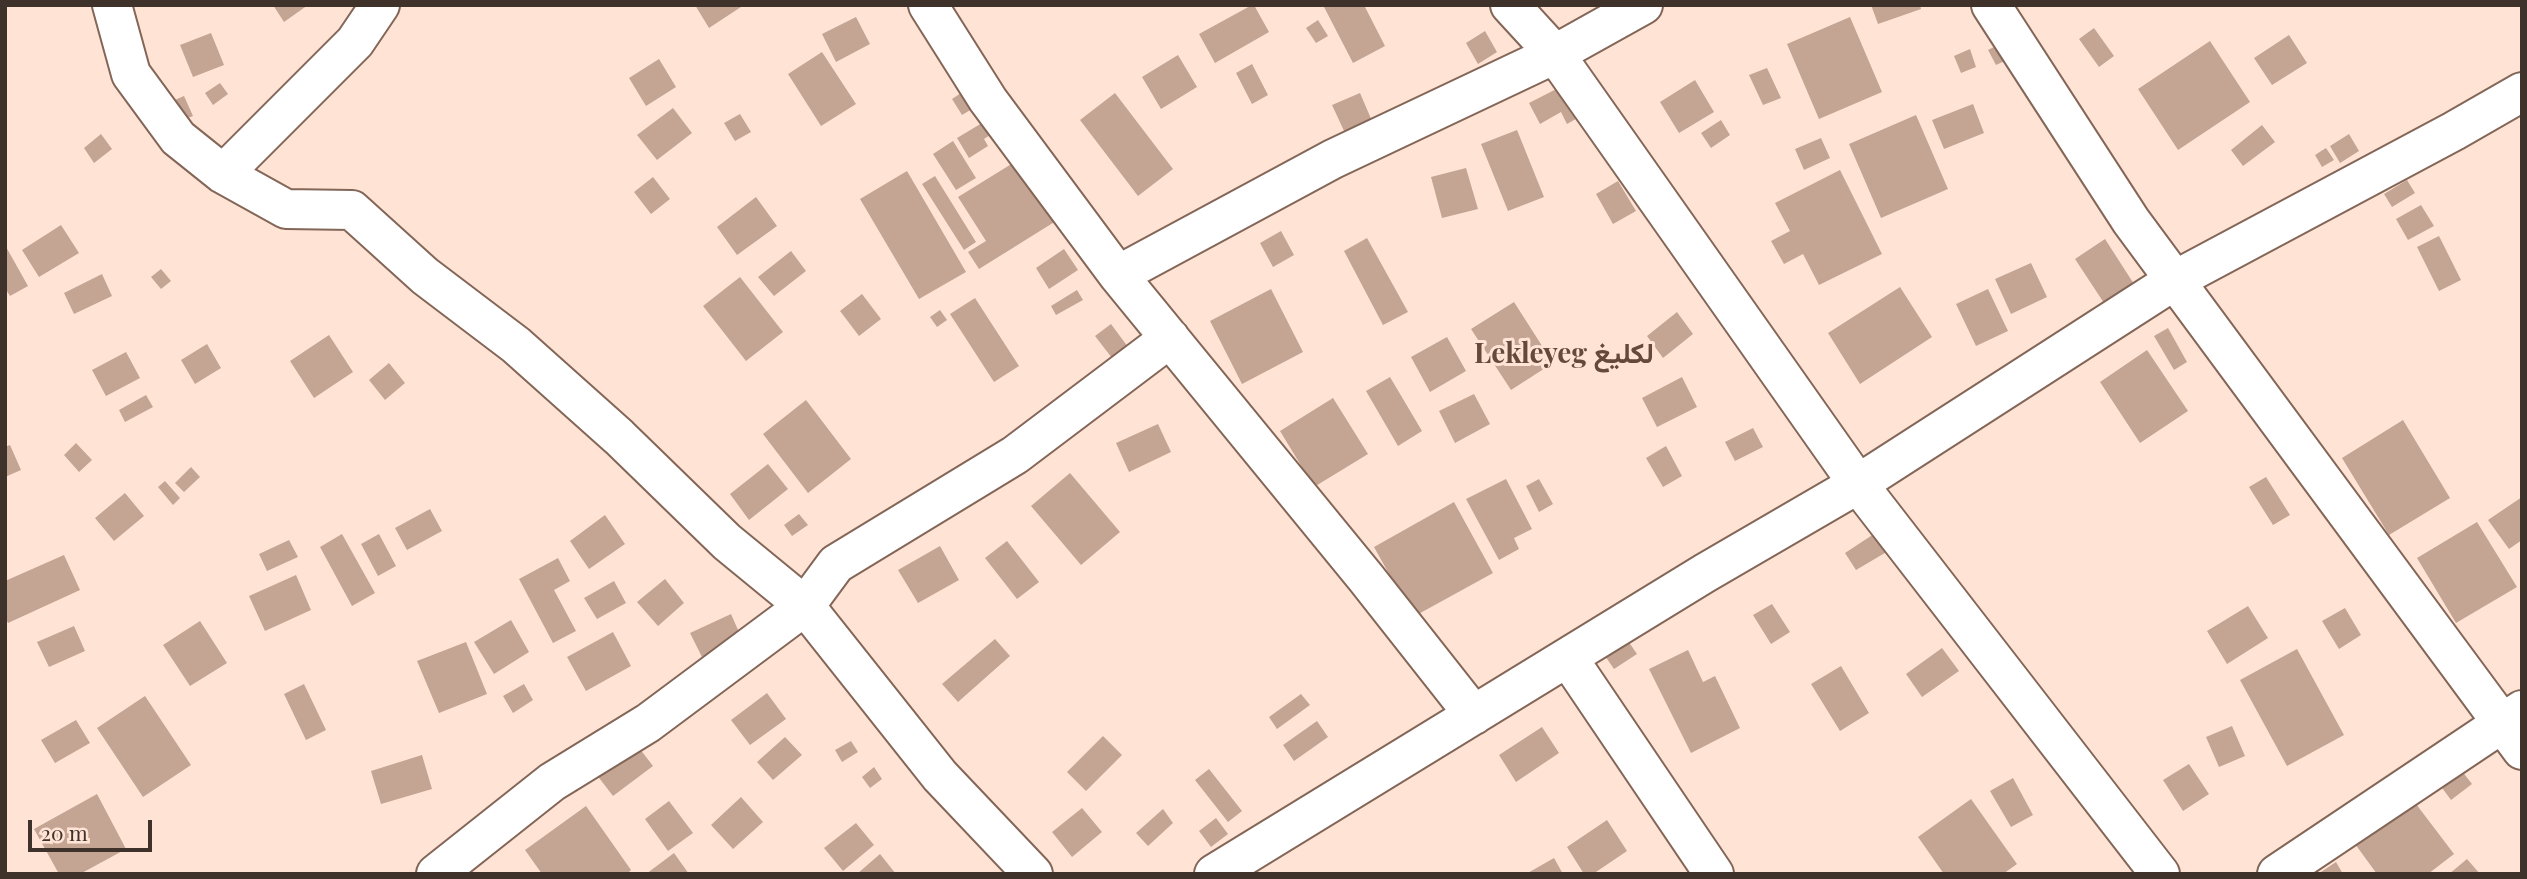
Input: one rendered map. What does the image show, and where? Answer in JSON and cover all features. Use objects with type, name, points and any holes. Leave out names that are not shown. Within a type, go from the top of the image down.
[{"type":"street","points":[[112,5],[131,74],[178,138],[223,174],[286,209],[352,210],[425,276],[516,345],[619,437],[727,542],[805,606],[940,776],[1033,874]]},
{"type":"street","points":[[223,174],[355,42],[380,5]]},
{"type":"street","points":[[928,5],[988,100],[1118,275],[1474,715]]},
{"type":"street","points":[[1510,5],[1555,54],[1858,484],[2160,874]]},
{"type":"street","points":[[1118,275],[1333,159],[1555,54],[1643,5]]},
{"type":"street","points":[[1991,5],[2131,221],[2515,728],[2277,874]]},
{"type":"street","points":[[1214,874],[1704,573],[1858,484],[2175,280],[2522,92]]},
{"type":"street","points":[[436,874],[552,782],[648,723],[805,606],[836,564],[1015,456],[1170,338]]},
{"type":"street","points":[[1568,658],[1714,874]]},
{"type":"building","points":[[273,5],[308,5],[284,22]]},
{"type":"building","points":[[695,5],[744,5],[709,28]]},
{"type":"building","points":[[1252,5],[1269,32],[1215,63],[1199,34]]},
{"type":"building","points":[[1323,5],[1364,5],[1385,46],[1353,63]]},
{"type":"building","points":[[1871,5],[1920,5],[1921,9],[1878,24]]},
{"type":"building","points":[[856,17],[870,44],[836,62],[822,34]]},
{"type":"building","points":[[1850,17],[1882,92],[1819,119],[1787,44]]},
{"type":"building","points":[[1318,20],[1328,36],[1316,43],[1306,28]]},
{"type":"building","points":[[2094,28],[2114,56],[2099,67],[2079,39]]},
{"type":"building","points":[[1485,31],[1497,52],[1478,64],[1466,43]]},
{"type":"building","points":[[211,33],[224,65],[193,77],[180,45]]},
{"type":"building","points":[[2289,35],[2307,63],[2272,85],[2254,58]]},
{"type":"building","points":[[2210,41],[2250,102],[2178,150],[2138,89]]},
{"type":"building","points":[[2002,43],[2009,59],[1996,65],[1988,50]]},
{"type":"building","points":[[1970,49],[1976,67],[1961,73],[1954,56]]},
{"type":"building","points":[[822,52],[856,104],[821,126],[788,74]]},
{"type":"building","points":[[1178,55],[1197,87],[1161,109],[1142,77]]},
{"type":"building","points":[[659,59],[676,87],[646,106],[629,78]]},
{"type":"building","points":[[1252,64],[1268,95],[1252,104],[1236,73]]},
{"type":"building","points":[[1767,68],[1781,98],[1763,105],[1749,75]]},
{"type":"building","points":[[1695,80],[1714,112],[1679,133],[1660,102]]},
{"type":"building","points":[[1572,81],[1588,112],[1567,124],[1561,112],[1540,124],[1529,103]]},
{"type":"building","points":[[220,83],[228,94],[213,105],[205,93]]},
{"type":"building","points":[[967,89],[977,106],[962,115],[952,99]]},
{"type":"building","points":[[1115,93],[1173,169],[1138,196],[1080,120]]},
{"type":"building","points":[[1360,93],[1372,121],[1345,133],[1332,105]]},
{"type":"building","points":[[184,96],[193,116],[170,125],[161,106]]},
{"type":"building","points":[[1973,104],[1984,133],[1944,149],[1932,120]]},
{"type":"building","points":[[673,108],[692,133],[657,160],[637,135]]},
{"type":"building","points":[[740,114],[751,132],[735,141],[724,123]]},
{"type":"building","points":[[1916,115],[1948,189],[1881,218],[1849,144]]},
{"type":"building","points":[[992,117],[999,129],[984,139],[988,146],[969,158],[957,138]]},
{"type":"building","points":[[1721,120],[1730,135],[1711,148],[1701,133]]},
{"type":"building","points":[[2262,125],[2275,142],[2243,166],[2231,150]]},
{"type":"building","points":[[1517,130],[1544,197],[1508,211],[1481,144]]},
{"type":"building","points":[[101,134],[112,149],[94,163],[84,148]]},
{"type":"building","points":[[2349,134],[2359,151],[2340,163],[2330,146]]},
{"type":"building","points":[[1821,138],[1830,158],[1804,170],[1795,149]]},
{"type":"building","points":[[953,141],[976,178],[956,190],[933,154]]},
{"type":"building","points":[[2326,148],[2334,160],[2322,167],[2315,155]]},
{"type":"building","points":[[1026,155],[1064,216],[979,269],[968,252],[986,241],[958,197]]},
{"type":"building","points":[[1466,168],[1478,209],[1442,218],[1431,177]]},
{"type":"building","points":[[1840,170],[1882,254],[1819,285],[1803,254],[1784,264],[1771,241],[1790,231],[1775,203]]},
{"type":"building","points":[[907,171],[966,272],[919,299],[860,199]]},
{"type":"building","points":[[935,176],[976,242],[964,250],[922,184]]},
{"type":"building","points":[[653,177],[670,199],[651,214],[634,192]]},
{"type":"building","points":[[2407,180],[2415,193],[2392,207],[2384,194]]},
{"type":"building","points":[[1618,181],[1636,211],[1613,224],[1596,194]]},
{"type":"building","points":[[756,197],[777,226],[737,255],[717,227]]},
{"type":"building","points":[[2421,205],[2434,226],[2408,240],[2396,219]]},
{"type":"building","points":[[61,225],[79,253],[39,277],[22,250]]},
{"type":"building","points":[[1281,231],[1294,255],[1273,267],[1260,243]]},
{"type":"building","points":[[2439,236],[2461,280],[2439,291],[2417,247]]},
{"type":"building","points":[[1367,238],[1408,312],[1383,325],[1344,251]]},
{"type":"building","points":[[2105,239],[2134,284],[2104,303],[2075,259]]},
{"type":"building","points":[[5,245],[28,286],[10,296],[5,288]]},
{"type":"building","points":[[1064,249],[1078,270],[1049,289],[1036,268]]},
{"type":"building","points":[[791,251],[806,271],[774,296],[758,277]]},
{"type":"building","points":[[2031,263],[2047,297],[2011,314],[1995,279]]},
{"type":"building","points":[[161,269],[171,281],[161,289],[151,277]]},
{"type":"building","points":[[102,274],[112,296],[74,314],[64,293]]},
{"type":"building","points":[[740,277],[783,332],[746,361],[703,306]]},
{"type":"building","points":[[1900,287],[1932,337],[1860,384],[1828,333]]},
{"type":"building","points":[[1271,289],[1303,352],[1242,384],[1210,321]]},
{"type":"building","points":[[1988,289],[2008,331],[1976,346],[1956,304]]},
{"type":"building","points":[[1077,290],[1083,300],[1056,315],[1051,306]]},
{"type":"building","points":[[862,294],[881,319],[859,336],[840,311]]},
{"type":"building","points":[[975,298],[1019,366],[994,382],[950,314]]},
{"type":"building","points":[[1514,302],[1553,363],[1511,390],[1471,329]]},
{"type":"building","points":[[940,310],[947,320],[937,327],[930,317]]},
{"type":"building","points":[[1677,312],[1693,334],[1663,358],[1647,336]]},
{"type":"building","points":[[1111,324],[1128,347],[1112,358],[1095,336]]},
{"type":"building","points":[[2168,328],[2187,362],[2174,370],[2154,336]]},
{"type":"building","points":[[329,335],[353,372],[314,398],[290,361]]},
{"type":"building","points":[[1447,337],[1466,371],[1430,392],[1411,357]]},
{"type":"building","points":[[207,344],[221,368],[195,384],[181,360]]},
{"type":"building","points":[[2147,350],[2188,411],[2140,443],[2100,382]]},
{"type":"building","points":[[126,352],[140,378],[106,396],[92,370]]},
{"type":"building","points":[[389,363],[405,383],[385,400],[369,380]]},
{"type":"building","points":[[1390,377],[1422,431],[1398,446],[1366,391]]},
{"type":"building","points":[[1682,377],[1697,407],[1657,427],[1642,398]]},
{"type":"building","points":[[1474,394],[1490,424],[1455,443],[1439,411]]},
{"type":"building","points":[[146,395],[153,407],[125,422],[119,410]]},
{"type":"building","points":[[1333,398],[1368,454],[1314,487],[1280,431]]},
{"type":"building","points":[[806,400],[851,459],[808,493],[763,434]]},
{"type":"building","points":[[2403,420],[2450,498],[2389,535],[2342,458]]},
{"type":"building","points":[[1158,424],[1171,452],[1129,472],[1116,443]]},
{"type":"building","points":[[1753,428],[1763,447],[1735,461],[1725,442]]},
{"type":"building","points":[[76,443],[92,460],[79,472],[64,455]]},
{"type":"building","points":[[10,445],[21,470],[5,477],[5,447]]},
{"type":"building","points":[[1666,446],[1682,476],[1663,487],[1646,458]]},
{"type":"building","points":[[768,464],[788,489],[749,520],[730,494]]},
{"type":"building","points":[[191,467],[200,477],[184,492],[175,483]]},
{"type":"building","points":[[1070,473],[1120,532],[1081,565],[1031,506]]},
{"type":"building","points":[[2266,477],[2290,515],[2273,525],[2249,487]]},
{"type":"building","points":[[1506,479],[1532,529],[1514,538],[1519,549],[1499,560],[1466,499]]},
{"type":"building","points":[[1539,479],[1553,504],[1539,512],[1526,486]]},
{"type":"building","points":[[165,481],[180,498],[173,505],[158,487]]},
{"type":"building","points":[[125,493],[144,516],[114,541],[95,518]]},
{"type":"building","points":[[2522,497],[2522,540],[2509,549],[2488,520]]},
{"type":"building","points":[[1454,502],[1493,573],[1413,617],[1374,547]]},
{"type":"building","points":[[430,509],[442,531],[407,550],[395,528]]},
{"type":"building","points":[[799,514],[808,525],[792,536],[784,525]]},
{"type":"building","points":[[605,515],[625,544],[589,569],[570,541]]},
{"type":"building","points":[[2477,522],[2517,587],[2456,623],[2417,558]]},
{"type":"building","points":[[1883,528],[1895,547],[1856,570],[1845,553]]},
{"type":"building","points":[[342,534],[375,593],[352,606],[320,547]]},
{"type":"building","points":[[379,534],[396,566],[378,576],[361,544]]},
{"type":"building","points":[[289,540],[298,557],[267,571],[259,554]]},
{"type":"building","points":[[1007,541],[1039,582],[1017,599],[985,558]]},
{"type":"building","points":[[940,546],[959,580],[918,603],[898,570]]},
{"type":"building","points":[[64,555],[80,590],[8,623],[5,617],[5,581]]},
{"type":"building","points":[[558,558],[570,581],[554,590],[576,631],[553,643],[519,579]]},
{"type":"building","points":[[296,575],[311,610],[265,631],[249,596]]},
{"type":"building","points":[[665,579],[684,603],[658,626],[637,602]]},
{"type":"building","points":[[614,581],[626,603],[597,619],[584,598]]},
{"type":"building","points":[[1772,604],[1790,632],[1771,644],[1753,615]]},
{"type":"building","points":[[2248,606],[2268,638],[2227,664],[2207,631]]},
{"type":"building","points":[[2345,608],[2361,635],[2339,649],[2322,621]]},
{"type":"building","points":[[731,614],[742,639],[702,657],[690,633]]},
{"type":"building","points":[[511,620],[529,652],[494,674],[474,642]]},
{"type":"building","points":[[200,621],[227,663],[190,686],[163,645]]},
{"type":"building","points":[[74,626],[85,651],[49,667],[37,642]]},
{"type":"building","points":[[613,632],[631,666],[586,691],[567,657]]},
{"type":"building","points":[[1626,638],[1637,654],[1614,669],[1603,653]]},
{"type":"building","points":[[995,639],[1010,656],[958,702],[942,684]]},
{"type":"building","points":[[466,642],[487,694],[439,713],[417,661]]},
{"type":"building","points":[[1942,648],[1959,671],[1922,697],[1906,674]]},
{"type":"building","points":[[2297,649],[2344,735],[2287,766],[2240,680]]},
{"type":"building","points":[[1688,650],[1703,682],[1715,676],[1740,728],[1691,753],[1649,669]]},
{"type":"building","points":[[1841,666],[1869,713],[1840,731],[1811,684]]},
{"type":"building","points":[[304,684],[326,730],[306,740],[284,694]]},
{"type":"building","points":[[524,684],[533,700],[513,713],[503,696]]},
{"type":"building","points":[[767,693],[786,719],[750,745],[731,720]]},
{"type":"building","points":[[1301,694],[1310,705],[1277,729],[1269,717]]},
{"type":"building","points":[[145,696],[191,765],[143,797],[97,728]]},
{"type":"building","points":[[76,720],[90,743],[55,763],[41,740]]},
{"type":"building","points":[[1317,721],[1328,737],[1294,761],[1283,745]]},
{"type":"building","points":[[2232,726],[2245,756],[2219,767],[2206,737]]},
{"type":"building","points":[[1542,727],[1559,753],[1516,782],[1499,755]]},
{"type":"building","points":[[1103,736],[1122,755],[1086,791],[1067,772]]},
{"type":"building","points":[[785,737],[802,755],[773,780],[757,762]]},
{"type":"building","points":[[633,740],[653,766],[613,796],[593,770]]},
{"type":"building","points":[[851,741],[858,752],[842,762],[835,750]]},
{"type":"building","points":[[422,755],[432,789],[381,804],[371,771]]},
{"type":"building","points":[[2189,764],[2209,794],[2183,811],[2163,780]]},
{"type":"building","points":[[2458,766],[2472,784],[2451,800],[2437,781]]},
{"type":"building","points":[[874,767],[882,779],[870,788],[862,777]]},
{"type":"building","points":[[1209,769],[1242,811],[1228,822],[1195,780]]},
{"type":"building","points":[[2013,778],[2033,815],[2011,827],[1990,791]]},
{"type":"building","points":[[97,794],[126,849],[80,874],[59,874],[34,829]]},
{"type":"building","points":[[741,797],[763,822],[733,849],[711,825]]},
{"type":"building","points":[[1971,799],[2017,864],[2003,874],[1944,874],[1918,837]]},
{"type":"building","points":[[2413,800],[2454,854],[2428,874],[2377,874],[2355,844]]},
{"type":"building","points":[[669,801],[693,833],[668,851],[645,819]]},
{"type":"building","points":[[586,806],[631,870],[627,874],[542,874],[525,850]]},
{"type":"building","points":[[1082,808],[1102,832],[1072,857],[1052,832]]},
{"type":"building","points":[[1163,809],[1173,823],[1148,846],[1136,833]]},
{"type":"building","points":[[1216,818],[1228,834],[1211,847],[1199,831]]},
{"type":"building","points":[[1607,820],[1627,851],[1593,874],[1584,874],[1567,847]]},
{"type":"building","points":[[856,823],[874,845],[843,871],[824,848]]},
{"type":"building","points":[[674,853],[689,874],[646,874]]},
{"type":"building","points":[[880,854],[896,874],[857,874]]},
{"type":"building","points":[[1554,858],[1563,874],[1526,874]]},
{"type":"building","points":[[2467,859],[2480,874],[2449,874]]},
{"type":"building","points":[[2336,862],[2343,874],[2318,874]]},
{"type":"district","name":"Lekleyeg لكليغ","points":[[1564,354]]}]
